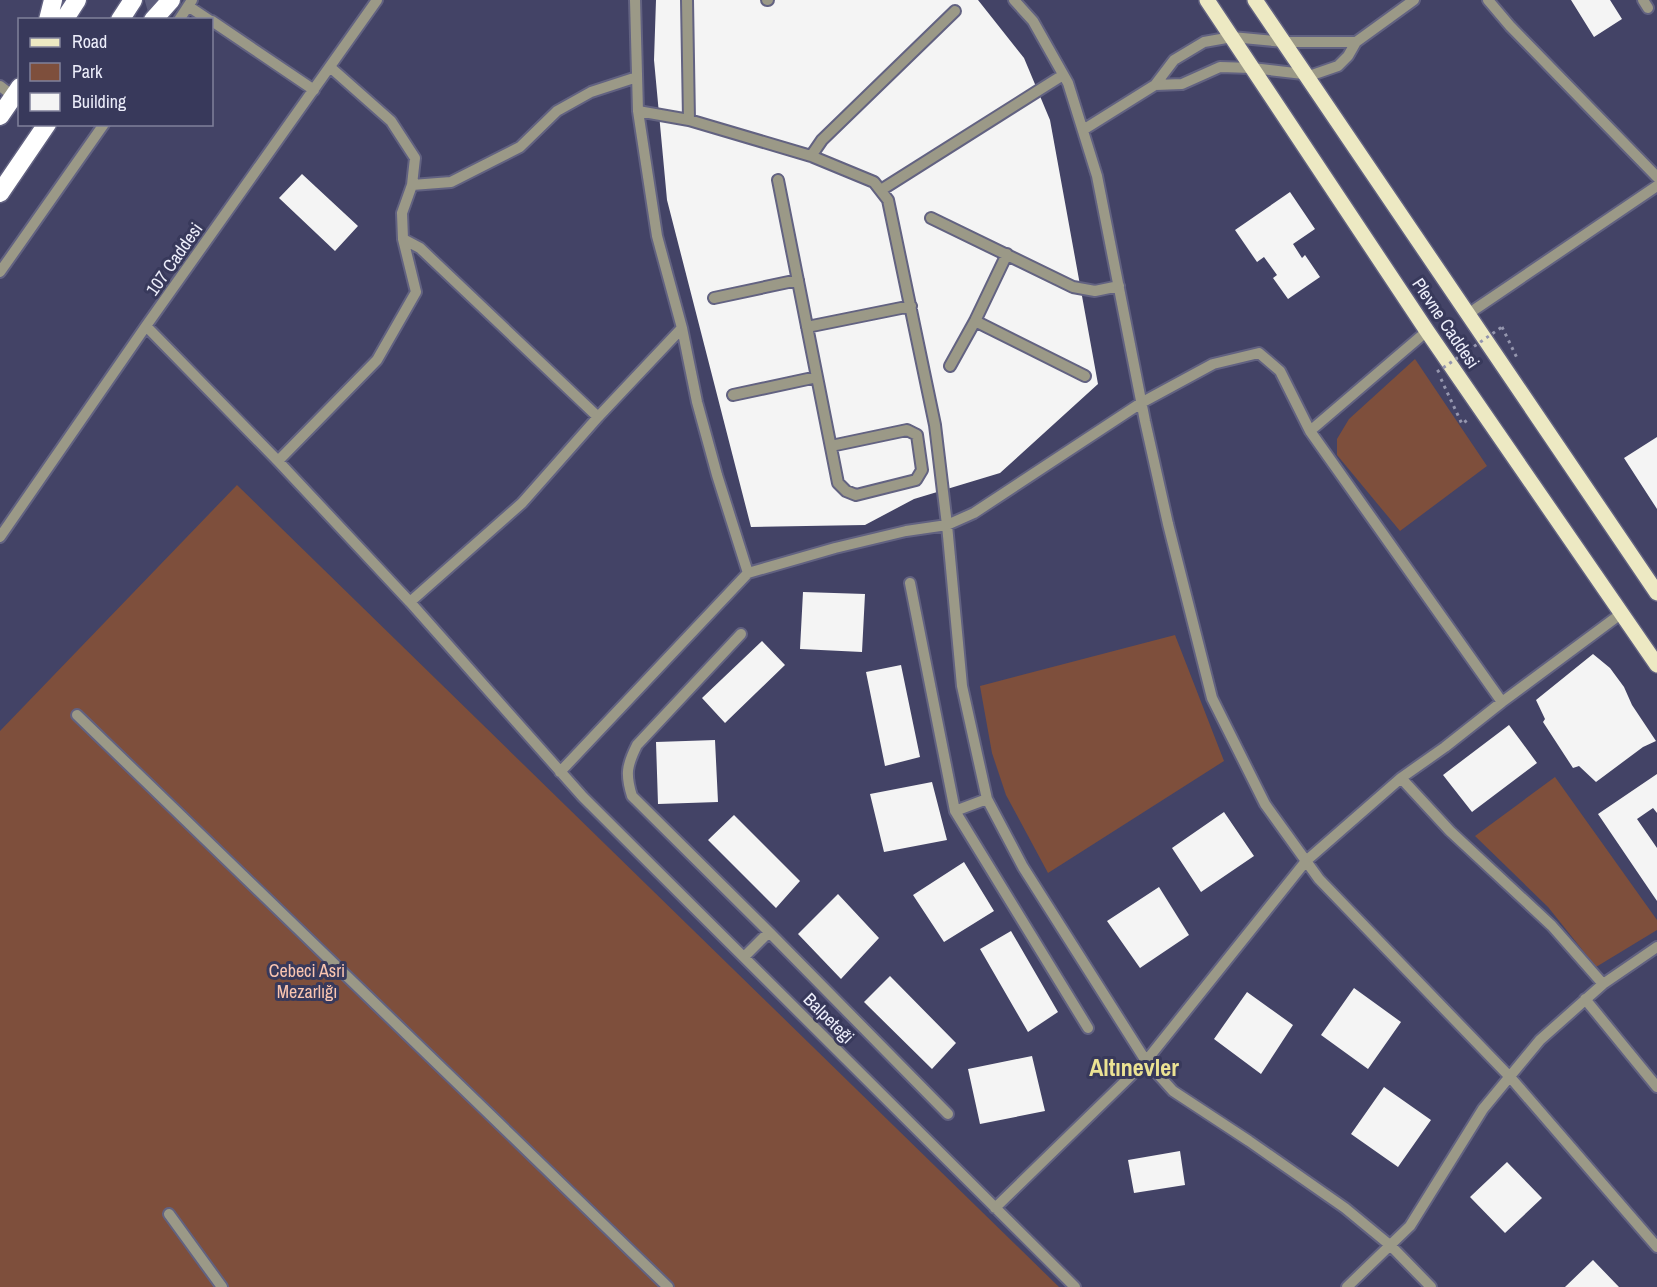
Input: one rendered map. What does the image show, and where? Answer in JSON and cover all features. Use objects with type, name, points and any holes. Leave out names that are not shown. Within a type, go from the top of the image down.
[{"type":"highway","points":[[48,18],[53,0]]},
{"type":"highway","points":[[65,18],[77,0]]},
{"type":"highway","points":[[121,18],[133,0]]},
{"type":"highway","points":[[156,18],[184,2]]},
{"type":"highway","points":[[0,116],[11,90]]},
{"type":"highway","points":[[0,193],[46,126]]},
{"type":"main road","name":"Plevne Caddesi","points":[[1207,0],[1427,331],[1657,665]]},
{"type":"main road","name":"Plevne Caddesi","points":[[1255,0],[1657,593]]},
{"type":"street","name":"107 Caddesi","points":[[0,537],[377,0]]},
{"type":"street","points":[[634,0],[638,111],[657,236],[682,328],[697,402],[748,573]]},
{"type":"street","points":[[687,0],[689,120]]},
{"type":"street","points":[[1014,0],[1033,21],[1063,75],[1083,130],[1097,176],[1141,403],[1168,524],[1212,698],[1264,804],[1319,879],[1510,1077],[1657,1247]]},
{"type":"street","points":[[1155,85],[1182,84],[1220,67],[1312,75],[1338,66],[1348,56],[1356,42],[1414,0]]},
{"type":"street","points":[[1488,0],[1518,35],[1657,177]]},
{"type":"street","points":[[179,18],[184,2],[207,18]]},
{"type":"street","points":[[811,156],[822,140],[955,11]]},
{"type":"street","points":[[213,22],[314,90]]},
{"type":"street","points":[[1083,130],[1155,85],[1174,60],[1204,42],[1232,37],[1284,42],[1356,42]]},
{"type":"street","points":[[278,461],[377,360],[416,292],[403,239],[402,213],[412,185],[415,158],[391,121],[330,67]]},
{"type":"street","points":[[881,190],[1063,75]]},
{"type":"street","points":[[412,185],[451,182],[520,147],[556,111],[591,92],[637,77]]},
{"type":"street","points":[[638,111],[689,120],[811,156],[874,182],[888,200],[935,425],[962,686],[987,799],[1028,875],[1146,1061],[1173,1091],[1345,1208],[1391,1246],[1431,1287]]},
{"type":"street","points":[[0,272],[103,126]]},
{"type":"street","points":[[778,180],[838,483],[846,491],[856,495],[916,480],[922,470],[917,435],[907,430],[831,446]]},
{"type":"street","points":[[1468,315],[1657,186]]},
{"type":"street","points":[[930,218],[1073,287],[1095,291],[1119,286]]},
{"type":"street","points":[[403,239],[420,248],[598,417]]},
{"type":"street","points":[[950,366],[975,321],[1007,254]]},
{"type":"street","points":[[714,298],[798,280]]},
{"type":"street","points":[[807,327],[911,306]]},
{"type":"street","points":[[975,321],[1085,376]]},
{"type":"street","name":"Balpeteği","points":[[146,326],[278,461],[410,602],[583,797],[1075,1287]]},
{"type":"street","points":[[410,602],[522,503],[598,417],[682,328]]},
{"type":"street","points":[[1310,431],[1427,331]]},
{"type":"street","points":[[560,772],[748,573],[906,531],[947,525],[974,513],[1141,403],[1213,364],[1258,352],[1280,371],[1310,431],[1502,702]]},
{"type":"street","points":[[733,395],[817,377]]},
{"type":"street","points":[[910,583],[955,811],[1088,1028]]},
{"type":"street","points":[[995,1208],[1146,1061],[1306,861],[1401,778],[1622,614]]},
{"type":"street","points":[[741,634],[637,745],[629,762],[627,780],[632,796],[948,1114]]},
{"type":"street","points":[[77,715],[668,1287]]},
{"type":"street","points":[[1401,778],[1450,831],[1552,926],[1603,984]]},
{"type":"street","points":[[955,811],[987,799]]},
{"type":"street","points":[[744,957],[769,932]]},
{"type":"street","points":[[1347,1287],[1410,1226],[1483,1109],[1540,1040],[1603,984],[1657,947]]},
{"type":"street","points":[[1585,999],[1657,1086]]},
{"type":"street","points":[[169,1214],[222,1287]]},
{"type":"path","points":[[1462,424],[1437,372],[1502,327],[1522,367]]},
{"type":"green space","points":[[1415,359],[1487,466],[1400,531],[1337,455],[1337,439],[1349,419]]},
{"type":"green space","name":"Cebeci Asri Mezarlığı","points":[[237,485],[1059,1287],[0,1287],[0,731]]},
{"type":"green space","points":[[1175,635],[1224,761],[1048,873],[1006,795],[992,753],[980,686]]},
{"type":"green space","points":[[1555,777],[1657,920],[1657,930],[1596,967],[1548,907],[1475,836]]},
{"type":"building","points":[[656,0],[978,0],[1024,58],[1050,120],[1098,384],[1000,473],[914,499],[865,525],[751,527],[667,200],[654,60]]},
{"type":"building","points":[[1571,0],[1610,0],[1622,19],[1594,37]]},
{"type":"building","points":[[302,174],[358,226],[335,251],[279,198]]},
{"type":"building","points":[[1290,192],[1315,229],[1293,244],[1302,258],[1305,255],[1320,277],[1288,299],[1273,278],[1277,275],[1264,257],[1257,262],[1235,230]]},
{"type":"building","points":[[1657,437],[1657,509],[1624,458]]},
{"type":"building","points":[[803,592],[865,594],[862,652],[800,649]]},
{"type":"building","points":[[762,641],[785,665],[725,723],[702,698]]},
{"type":"building","points":[[1593,654],[1610,668],[1624,687],[1632,705],[1656,741],[1643,747],[1596,782],[1579,766],[1573,768],[1543,722],[1545,719],[1536,700]]},
{"type":"building","points":[[901,665],[920,757],[885,766],[866,672]]},
{"type":"building","points":[[1509,725],[1537,763],[1472,812],[1443,775]]},
{"type":"building","points":[[715,740],[718,802],[658,804],[656,742]]},
{"type":"building","points":[[1657,774],[1657,813],[1653,808],[1637,819],[1657,848],[1657,901],[1598,814]]},
{"type":"building","points":[[932,782],[947,840],[884,852],[870,794]]},
{"type":"building","points":[[1224,812],[1254,856],[1201,892],[1172,848]]},
{"type":"building","points":[[734,815],[800,881],[776,908],[708,840]]},
{"type":"building","points":[[964,862],[994,911],[944,942],[913,895]]},
{"type":"building","points":[[1159,887],[1189,935],[1140,968],[1107,921]]},
{"type":"building","points":[[838,894],[879,938],[841,979],[798,934]]},
{"type":"building","points":[[1011,931],[1058,1012],[1028,1032],[980,949]]},
{"type":"building","points":[[890,976],[956,1043],[932,1069],[864,1002]]},
{"type":"building","points":[[1354,988],[1401,1022],[1368,1069],[1321,1035]]},
{"type":"building","points":[[1247,992],[1293,1025],[1261,1074],[1214,1039]]},
{"type":"building","points":[[1032,1056],[1045,1111],[980,1124],[968,1069]]},
{"type":"building","points":[[1384,1087],[1431,1120],[1398,1167],[1351,1134]]},
{"type":"building","points":[[1180,1151],[1185,1185],[1134,1193],[1128,1160]]},
{"type":"building","points":[[1507,1162],[1542,1198],[1505,1233],[1470,1197]]},
{"type":"building","points":[[1593,1260],[1619,1287],[1565,1287]]},
{"type":"tunnel","points":[[122,0],[141,9],[150,7],[159,0]]},
{"type":"district","name":"Altınevler","points":[[1134,1067]]}]
